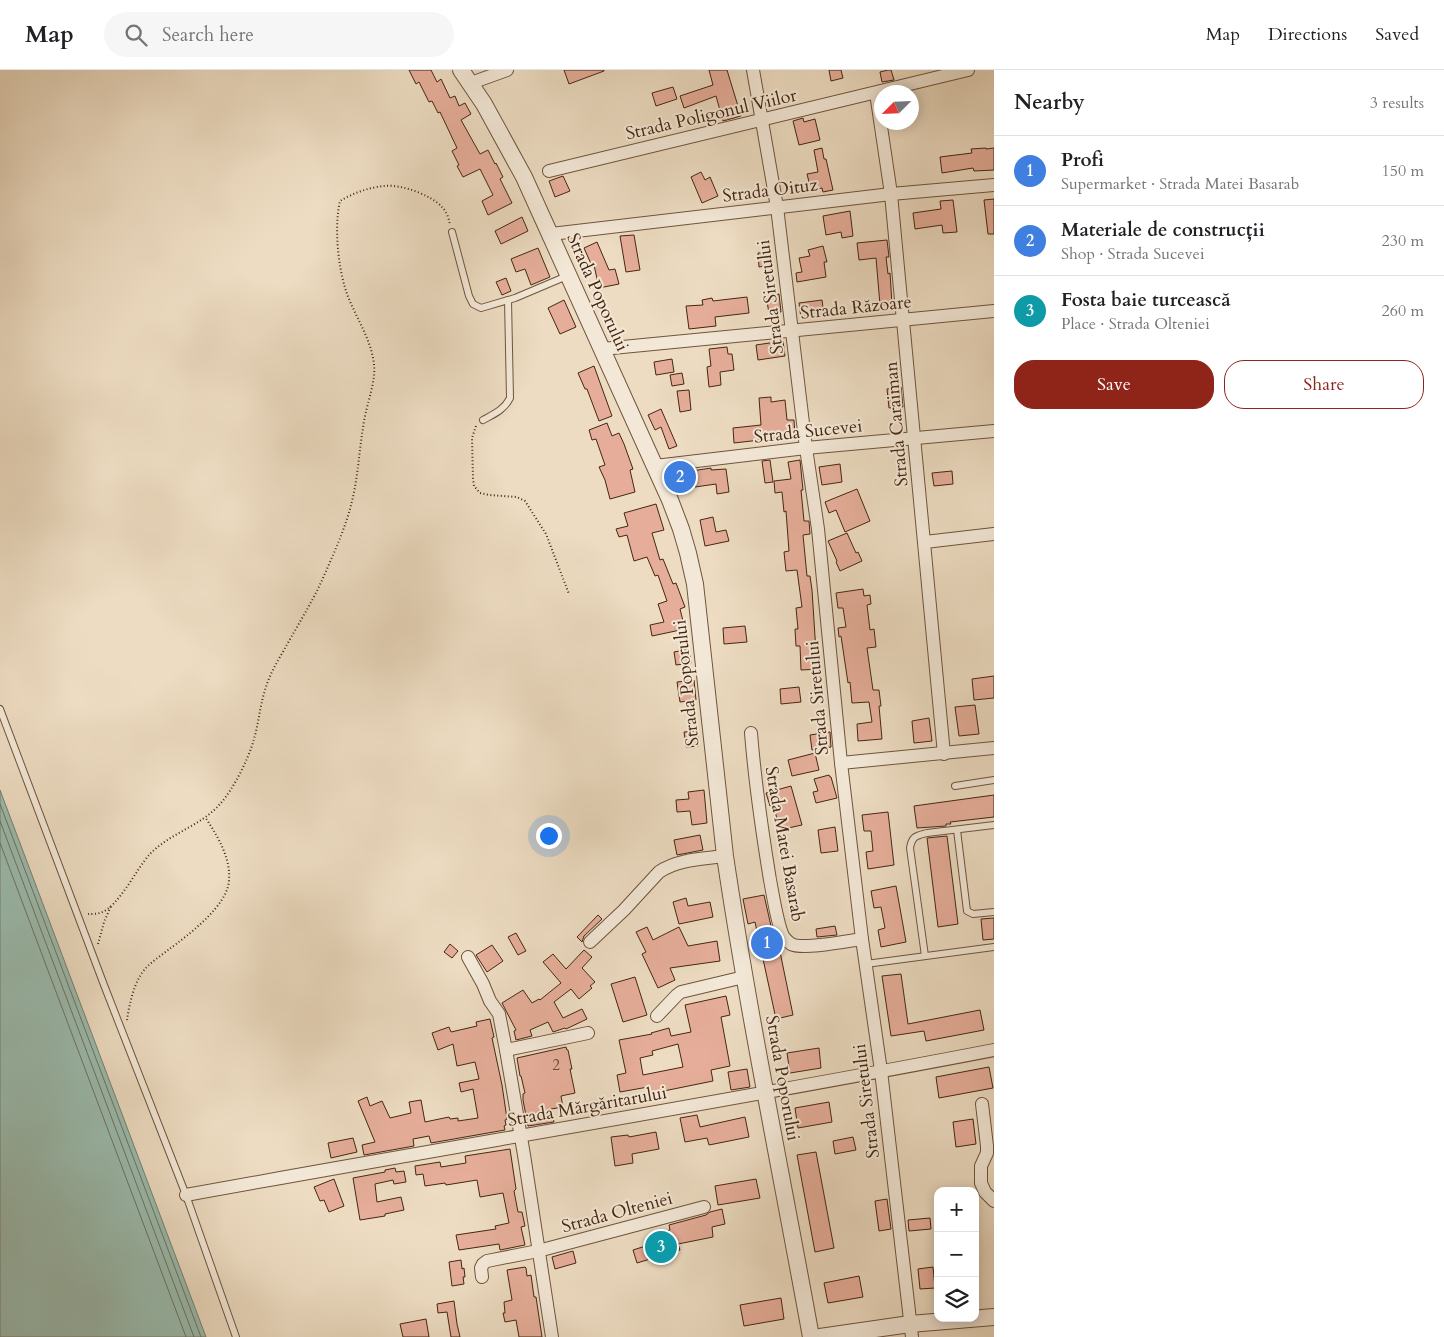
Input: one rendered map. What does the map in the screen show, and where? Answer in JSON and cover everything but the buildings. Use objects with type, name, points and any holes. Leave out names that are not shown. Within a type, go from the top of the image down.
[{"type":"street","points":[[466,76],[507,70]]},
{"type":"street","name":"Strada Siretului","points":[[753,70],[777,208],[806,448],[818,529],[841,764],[862,939],[881,1072],[911,1331]]},
{"type":"street","name":"Strada Poligonul Viilor","points":[[905,85],[968,70]]},
{"type":"street","name":"Strada Poporului","points":[[466,76],[509,149],[550,234],[655,466],[681,529],[695,584],[725,856],[744,977],[811,1337]]},
{"type":"street","name":"Strada Poligonul Viilor","points":[[550,171],[874,92]]},
{"type":"street","name":"Strada Caraiman","points":[[882,130],[891,194],[904,320],[944,754]]},
{"type":"street","name":"Strada Oituz","points":[[550,234],[891,194],[994,186]]},
{"type":"street","name":"Strada Răzoare","points":[[602,349],[994,312]]},
{"type":"street","name":"Strada Sucevei","points":[[655,466],[806,448],[994,431]]},
{"type":"street","points":[[925,542],[994,534]]},
{"type":"street","name":"Strada Matei Basarab","points":[[752,733],[754,769],[762,835],[775,906],[783,935],[788,943],[796,946],[862,939]]},
{"type":"street","points":[[841,764],[994,748]]},
{"type":"street","points":[[590,942],[664,868],[675,863],[725,856]]},
{"type":"street","points":[[468,957],[490,1001],[499,1014],[521,1136],[552,1337]]},
{"type":"street","points":[[656,1016],[676,994],[744,977]]},
{"type":"street","points":[[506,1050],[588,1033]]},
{"type":"street","name":"Strada Mărgăritarului","points":[[186,1195],[397,1156],[766,1093],[994,1050]]},
{"type":"street","points":[[982,1104],[987,1153],[981,1166],[982,1183],[986,1192],[994,1201]]},
{"type":"street","name":"Strada Olteniei","points":[[482,1277],[482,1264],[487,1261],[538,1251],[704,1207]]},
{"type":"street","points":[[820,1337],[911,1331],[994,1317]]},
{"type":"lane","points":[[452,232],[465,285],[473,304],[480,308],[508,300],[569,275]]},
{"type":"lane","points":[[483,420],[506,406],[510,398],[508,300]]},
{"type":"lane","points":[[0,709],[186,1195],[236,1337]]},
{"type":"lane","points":[[955,786],[994,780]]},
{"type":"lane","points":[[924,956],[910,848],[912,840],[922,834],[994,825]]},
{"type":"lane","points":[[958,830],[967,911],[973,914],[994,912]]},
{"type":"lane","points":[[866,964],[994,947]]},
{"type":"path","points":[[96,964],[98,943],[104,922],[112,905],[149,855],[161,844],[205,816],[220,804],[242,768],[254,740],[266,687],[274,668],[322,580],[339,542],[352,502],[363,426],[374,375],[370,348],[346,290],[340,263],[337,232],[340,201],[348,196],[370,189],[386,186],[403,187],[427,196],[442,207],[449,218],[452,232]]},
{"type":"path","points":[[483,420],[477,424],[472,438],[472,479],[474,486],[480,493],[517,497],[525,501],[546,534],[569,594]]},
{"type":"path","points":[[125,1039],[128,1014],[140,975],[148,966],[194,930],[212,912],[226,893],[229,880],[227,862],[218,836],[205,816]]},
{"type":"path","points":[[76,911],[88,914],[100,913],[112,905]]},
{"type":"water","points":[[0,790],[206,1337],[0,1337]]},
{"type":"place","name":"Materiale de construcții","points":[[680,477]]},
{"type":"place","name":"Profi","points":[[767,943]]},
{"type":"place","name":"Fosta baie turcească","points":[[661,1247]]}]
